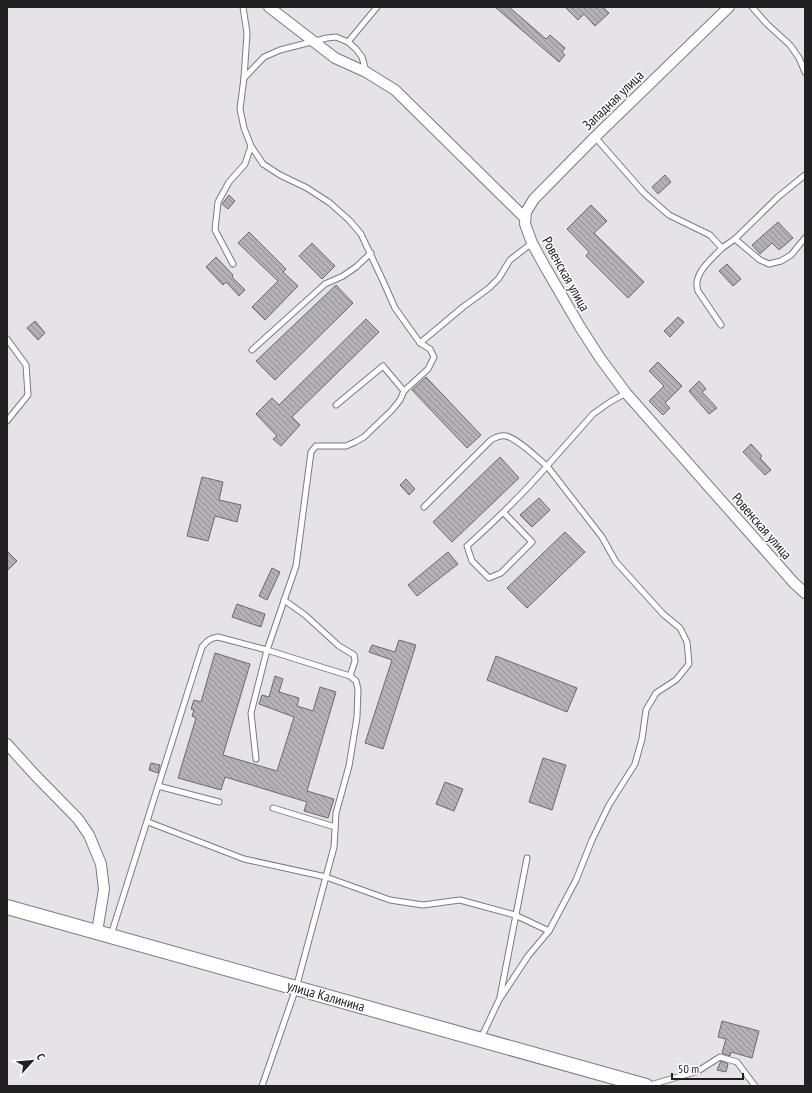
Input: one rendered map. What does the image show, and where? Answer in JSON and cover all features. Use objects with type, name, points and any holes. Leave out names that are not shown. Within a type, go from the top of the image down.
[{"type":"main road","name":"улица Калинина","points":[[7,908],[646,1086]]},
{"type":"street","points":[[269,7],[335,58],[366,72],[395,90],[525,218]]},
{"type":"street","name":"Западная улица","points":[[525,218],[526,212],[534,199],[595,137],[729,7]]},
{"type":"street","name":"Ровенская улица","points":[[525,218],[527,230],[532,243],[580,327],[600,358],[626,393],[794,583],[805,593]]},
{"type":"street","points":[[7,744],[34,774],[78,818],[89,835],[101,864],[104,889],[97,932]]},
{"type":"lane","points":[[243,7],[247,33],[240,109],[244,128],[251,146],[263,164],[280,175],[307,188],[330,203],[361,234],[394,308],[420,343],[430,348],[434,357],[428,369],[404,391],[400,400],[392,410],[364,437],[346,446],[320,445],[313,448],[311,452],[296,566],[267,650],[251,713],[256,759]]},
{"type":"lane","points":[[348,42],[377,7]]},
{"type":"lane","points":[[752,7],[767,24],[790,45],[799,58],[805,72]]},
{"type":"lane","points":[[244,78],[264,57],[280,50],[336,37],[348,42],[362,57],[366,72]]},
{"type":"lane","points":[[799,58],[805,54]]},
{"type":"lane","points":[[595,137],[644,193],[669,215],[710,235],[722,248]]},
{"type":"lane","points":[[233,264],[215,230],[218,202],[228,182],[245,164],[251,146]]},
{"type":"lane","points":[[721,325],[698,291],[696,280],[699,274],[722,248],[735,239],[778,197],[805,175]]},
{"type":"lane","points":[[735,239],[760,260],[769,264],[781,261],[791,256],[805,238]]},
{"type":"lane","points":[[420,343],[463,307],[489,288],[499,278],[510,260],[532,243]]},
{"type":"lane","points":[[252,350],[325,284],[343,276],[356,267],[370,253]]},
{"type":"lane","points":[[7,339],[26,365],[28,395],[7,421]]},
{"type":"lane","points":[[336,405],[383,366],[404,391]]},
{"type":"lane","points":[[504,513],[532,542],[501,573],[489,578],[472,562],[466,546],[504,513],[593,414],[626,393]]},
{"type":"lane","points":[[424,507],[491,440],[498,436],[513,438],[547,466],[602,537],[616,562],[663,614],[680,628],[687,642],[689,664],[676,680],[656,693],[646,710],[642,739],[635,764],[609,805],[592,840],[576,880],[549,931],[528,956],[499,1000],[480,1039]]},
{"type":"lane","points":[[284,600],[305,615],[339,646],[354,655],[350,676]]},
{"type":"lane","points":[[111,936],[190,690],[202,648],[206,642],[211,638],[218,637],[267,650],[350,676],[356,681],[358,689],[357,716],[350,766],[336,813],[334,847],[296,988],[262,1086]]},
{"type":"lane","points":[[158,786],[219,802]]},
{"type":"lane","points":[[273,808],[335,827]]},
{"type":"lane","points":[[148,822],[244,859],[326,877],[390,900],[423,905],[460,900],[515,915],[549,931]]},
{"type":"lane","points":[[499,1000],[515,915],[528,858]]},
{"type":"lane","points":[[646,1086],[698,1071],[720,1057],[737,1062],[755,1086]]},
{"type":"building","points":[[495,7],[509,7],[546,39],[550,35],[565,48],[562,52],[565,55],[559,62]]},
{"type":"building","points":[[565,7],[603,7],[609,13],[595,26],[584,14],[578,20]]},
{"type":"building","points":[[665,175],[671,182],[658,194],[652,187]]},
{"type":"building","points":[[229,195],[235,201],[228,209],[222,204]]},
{"type":"building","points":[[591,205],[607,221],[594,233],[644,282],[628,298],[586,256],[589,252],[567,229]]},
{"type":"building","points":[[778,222],[793,238],[779,250],[772,243],[760,254],[752,245]]},
{"type":"building","points":[[249,232],[286,269],[283,272],[298,286],[265,320],[252,307],[278,281],[238,243]]},
{"type":"building","points":[[312,243],[335,266],[322,279],[299,256]]},
{"type":"building","points":[[216,257],[245,290],[239,296],[226,282],[223,285],[206,267]]},
{"type":"building","points":[[727,264],[741,279],[733,286],[719,271]]},
{"type":"building","points":[[336,285],[353,303],[275,380],[256,361]]},
{"type":"building","points":[[678,317],[684,322],[670,337],[664,331]]},
{"type":"building","points":[[366,319],[379,332],[292,417],[300,425],[281,446],[273,439],[277,436],[256,414],[272,398],[279,405]]},
{"type":"building","points":[[35,321],[45,333],[38,340],[27,328]]},
{"type":"building","points":[[658,362],[682,386],[665,403],[670,408],[663,415],[649,401],[664,386],[649,371]]},
{"type":"building","points":[[426,377],[481,435],[467,448],[412,390]]},
{"type":"building","points":[[699,381],[706,389],[702,392],[717,408],[709,414],[689,391]]},
{"type":"building","points":[[751,444],[762,456],[760,458],[771,470],[765,475],[743,452]]},
{"type":"building","points":[[500,457],[519,478],[452,542],[433,522]]},
{"type":"building","points":[[202,477],[223,482],[219,500],[241,505],[237,522],[215,516],[208,541],[187,536]]},
{"type":"building","points":[[406,479],[415,489],[409,495],[400,485]]},
{"type":"building","points":[[539,498],[550,510],[532,527],[520,515]]},
{"type":"building","points":[[565,532],[585,552],[527,608],[507,588]]},
{"type":"building","points":[[7,551],[17,561],[7,571]]},
{"type":"building","points":[[448,552],[458,564],[417,596],[408,585]]},
{"type":"building","points":[[272,568],[280,572],[267,600],[259,596]]},
{"type":"building","points":[[237,604],[265,614],[261,627],[232,617]]},
{"type":"building","points":[[399,640],[416,645],[383,749],[365,743],[392,660],[369,652],[372,645],[395,652]]},
{"type":"building","points":[[215,653],[250,664],[223,755],[277,771],[294,717],[259,704],[262,695],[269,697],[275,676],[283,679],[279,692],[299,698],[297,706],[313,711],[320,687],[336,692],[307,791],[334,799],[328,818],[304,811],[307,802],[225,777],[221,790],[178,778],[196,718],[192,716],[194,710],[191,709],[194,700],[201,702]]},
{"type":"building","points":[[496,656],[577,688],[567,712],[487,680]]},
{"type":"building","points":[[543,758],[566,765],[552,810],[529,802]]},
{"type":"building","points":[[151,763],[160,765],[158,773],[149,770]]},
{"type":"building","points":[[445,782],[463,789],[454,811],[436,804]]},
{"type":"building","points":[[722,1021],[759,1031],[752,1058],[731,1052],[730,1056],[722,1053],[726,1039],[718,1037]]},
{"type":"building","points":[[721,1061],[728,1064],[726,1072],[717,1070]]}]
